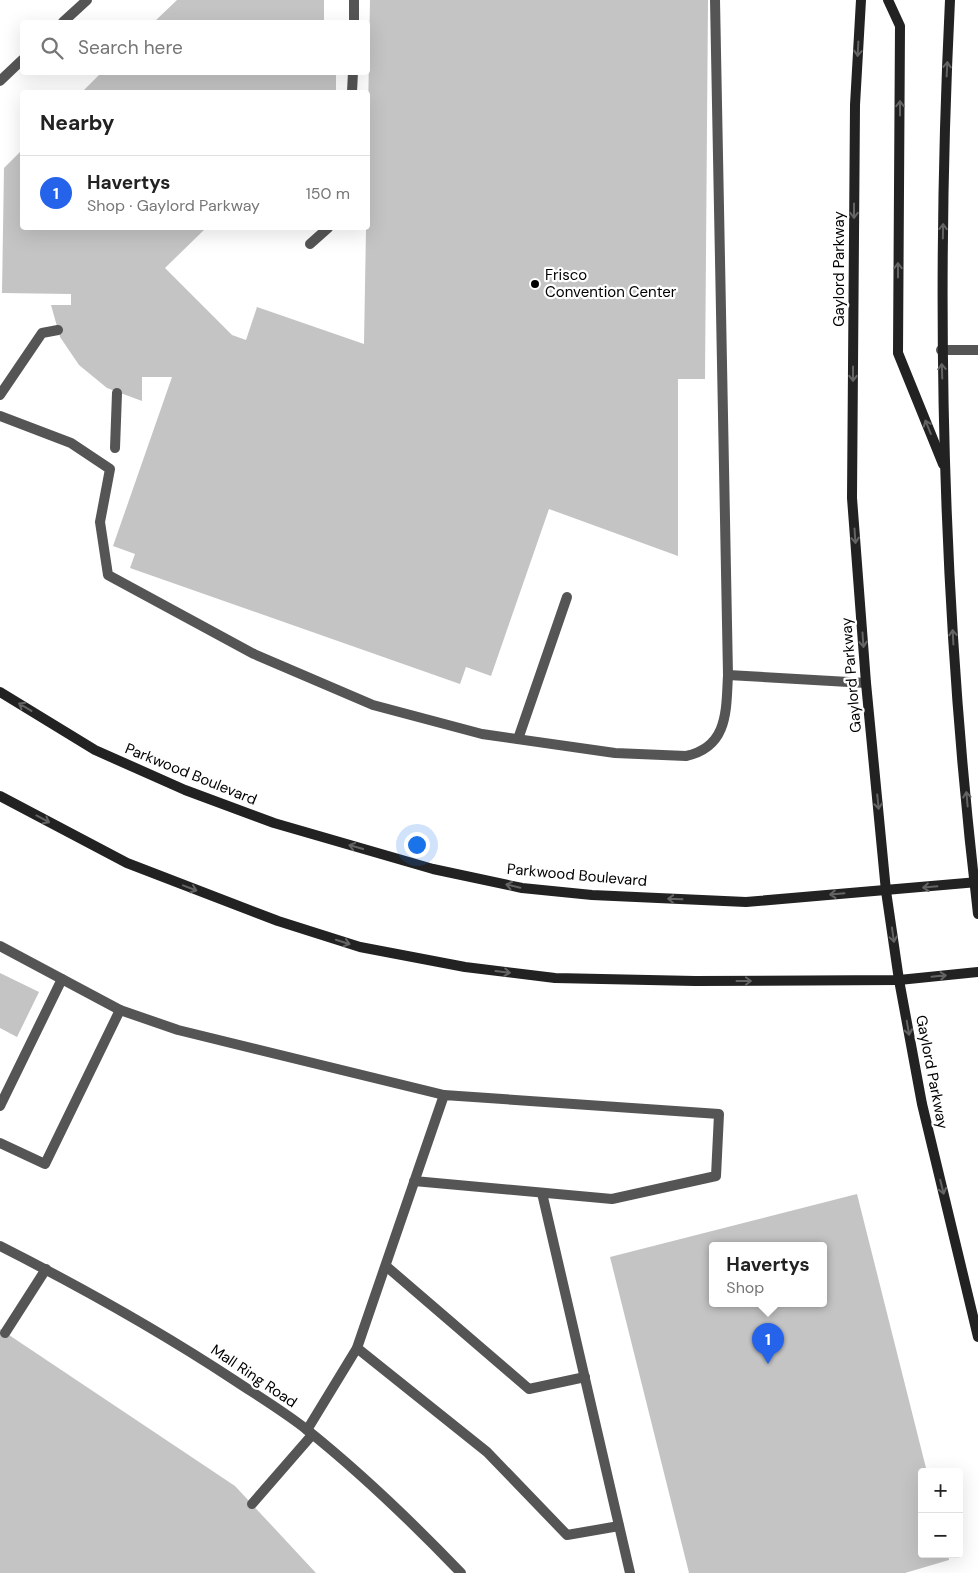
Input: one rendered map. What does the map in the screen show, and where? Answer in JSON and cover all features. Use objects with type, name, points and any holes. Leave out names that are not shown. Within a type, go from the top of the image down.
[{"type":"street","points":[[65,20],[87,0]]},
{"type":"street","points":[[354,0],[354,20]]},
{"type":"street","points":[[0,416],[71,443],[110,469],[100,522],[108,575],[254,654],[373,705],[482,734],[615,752],[686,756],[697,754],[716,738],[723,728],[728,675],[715,0]]},
{"type":"street","name":"Gaylord Parkway","points":[[861,0],[854,105],[852,498],[866,683],[886,890],[899,980],[922,1104],[978,1337]]},
{"type":"street","points":[[888,0],[900,26],[898,353],[946,472]]},
{"type":"street","points":[[950,0],[944,116],[941,350],[953,639],[978,914]]},
{"type":"street","points":[[0,81],[20,62]]},
{"type":"street","points":[[352,90],[353,75]]},
{"type":"street","points":[[310,244],[326,230]]},
{"type":"street","points":[[0,395],[42,333],[58,330]]},
{"type":"street","points":[[941,350],[978,350]]},
{"type":"street","points":[[115,448],[118,393]]},
{"type":"street","points":[[518,739],[567,598]]},
{"type":"street","points":[[728,675],[866,683]]},
{"type":"street","name":"Parkwood Boulevard","points":[[0,692],[95,750],[185,790],[274,823],[433,869],[522,888],[592,895],[746,902],[976,883]]},
{"type":"street","points":[[0,796],[127,863],[278,921],[360,947],[465,967],[555,978],[695,981],[899,980],[978,972]]},
{"type":"street","points":[[0,946],[120,1010],[178,1030],[444,1095],[719,1114],[716,1176],[612,1199],[414,1181]]},
{"type":"street","points":[[0,1106],[62,979]]},
{"type":"street","points":[[0,1143],[45,1164],[120,1010]]},
{"type":"street","points":[[252,1504],[309,1432],[357,1348],[444,1095]]},
{"type":"street","points":[[542,1193],[630,1573]]},
{"type":"street","name":"Mall Ring Road","points":[[0,1246],[159,1331],[309,1432],[388,1500],[462,1573]]},
{"type":"street","points":[[386,1266],[529,1388],[585,1378]]},
{"type":"street","points":[[5,1333],[46,1269]]},
{"type":"street","points":[[357,1348],[487,1452],[567,1535],[619,1526]]},
{"type":"building","points":[[177,0],[324,0],[324,20],[156,20]]},
{"type":"building","name":"Frisco Convention Center","points":[[370,0],[708,0],[705,379],[678,379],[678,556],[549,509],[491,676],[466,667],[460,684],[130,568],[135,554],[113,546],[172,377],[142,377],[142,401],[107,388],[79,365],[60,337],[51,305],[71,305],[71,294],[2,293],[4,168],[20,152],[20,230],[204,230],[165,268],[232,335],[246,340],[257,307],[364,344],[366,230],[370,230]]},
{"type":"building","points":[[99,75],[336,75],[336,90],[84,90]]},
{"type":"building","points":[[0,973],[39,992],[17,1037],[0,1028]]},
{"type":"building","points":[[857,1194],[926,1468],[918,1468],[918,1558],[949,1558],[949,1560],[905,1573],[689,1573],[610,1257]]},
{"type":"building","points":[[0,1329],[235,1486],[316,1573],[0,1573]]},
{"type":"place","name":"Frisco Convention Center","points":[[535,284]]},
{"type":"place","name":"Havertys","points":[[768,1364]]}]
